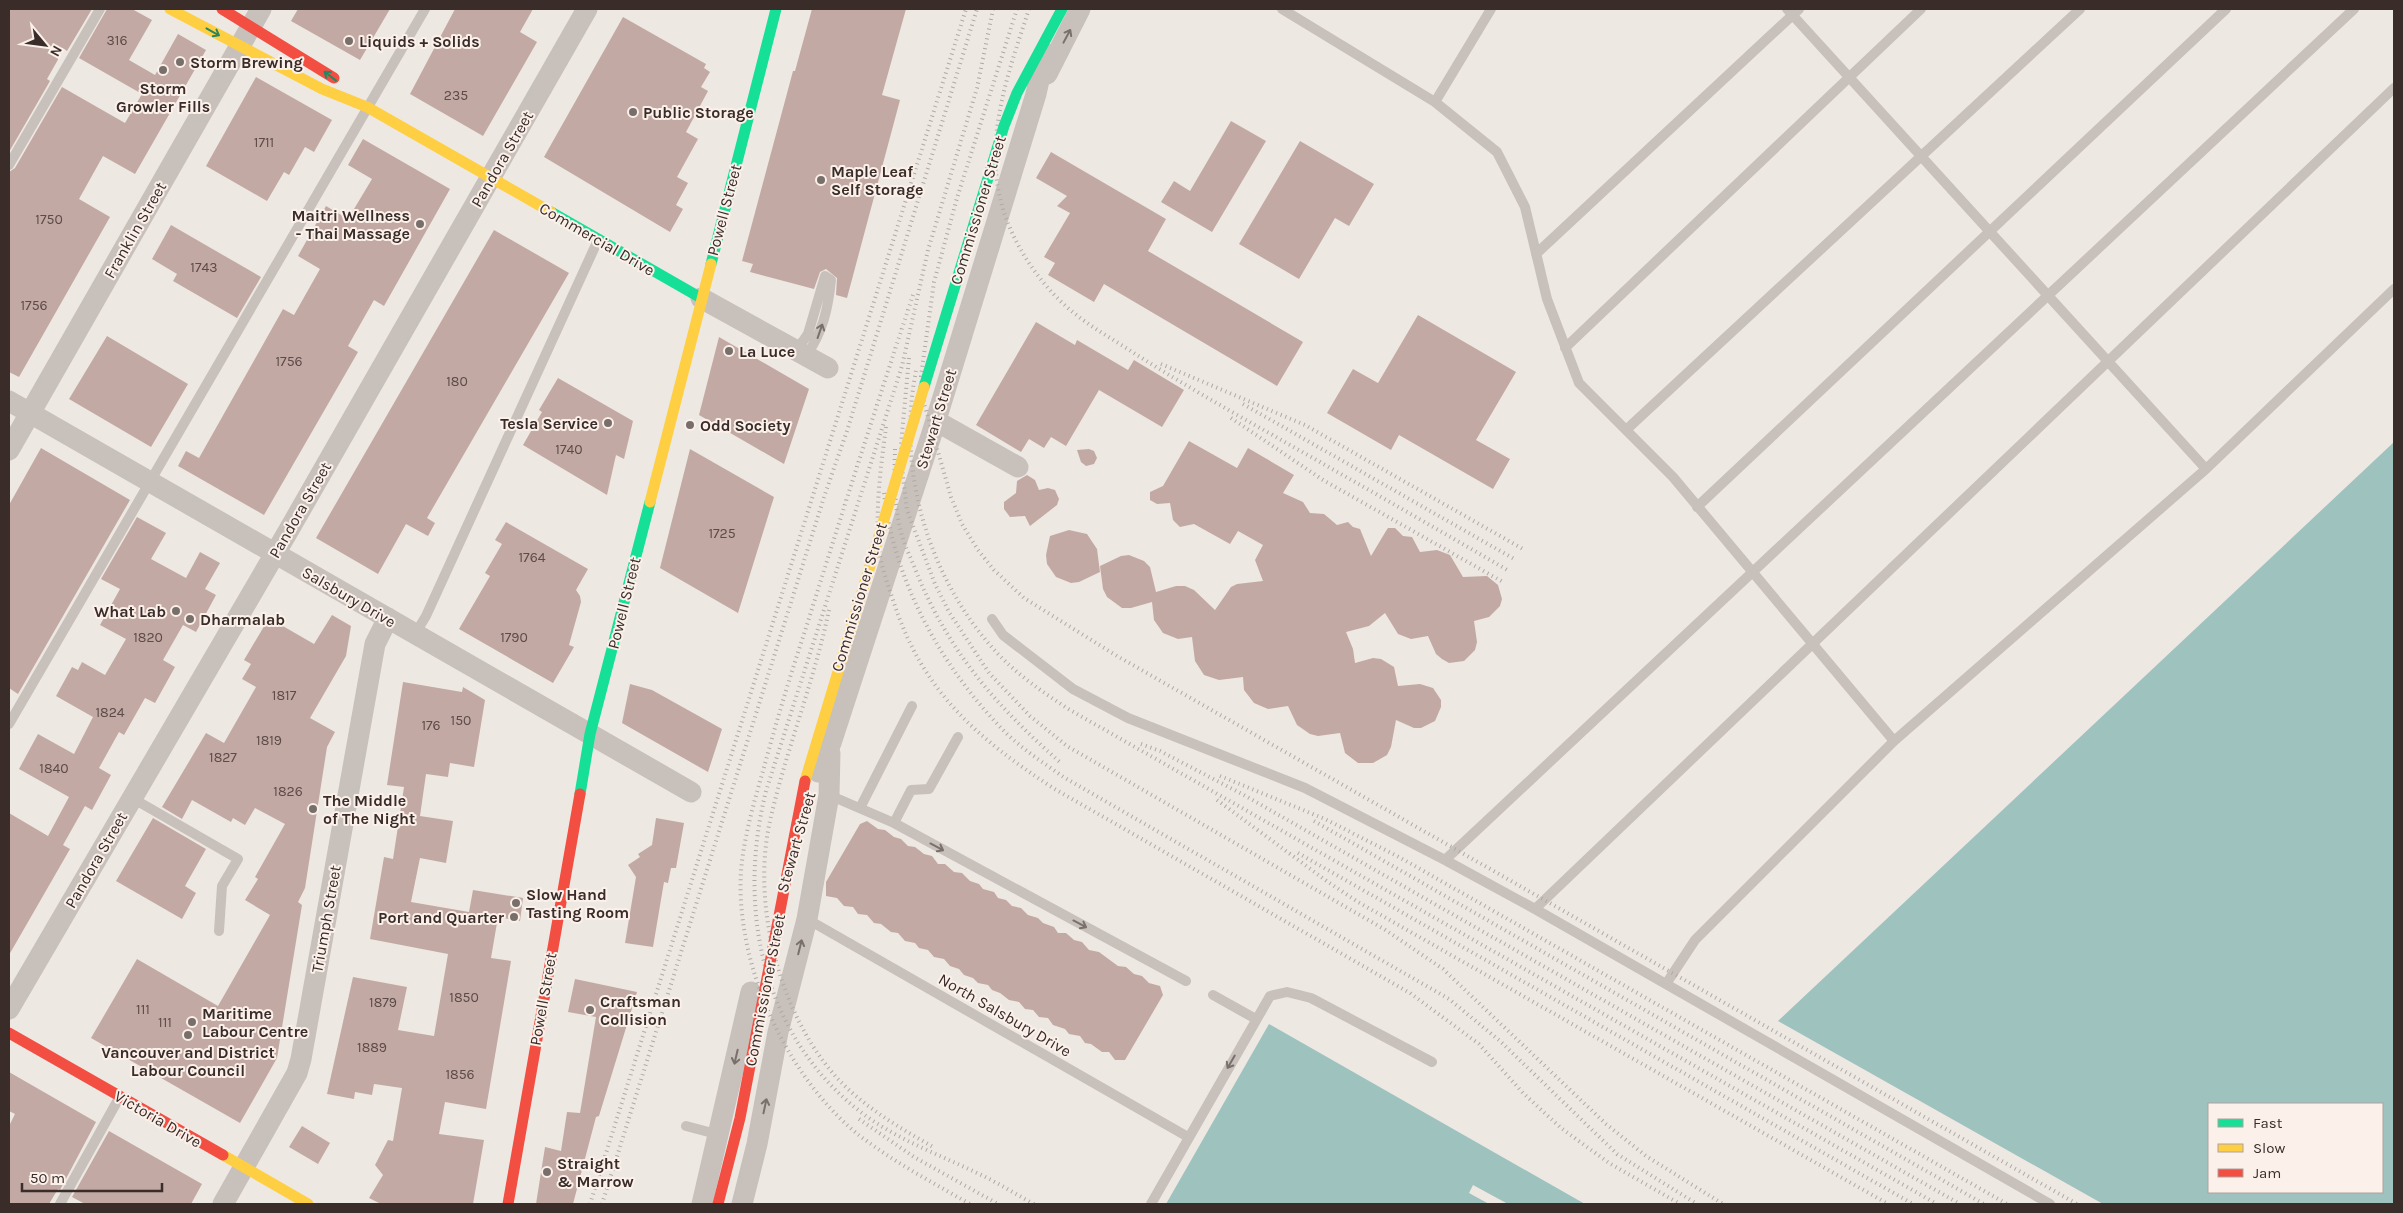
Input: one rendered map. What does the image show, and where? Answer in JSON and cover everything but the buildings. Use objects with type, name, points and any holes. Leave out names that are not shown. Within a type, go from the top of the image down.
[{"type":"street","name":"Commercial Drive","points":[[170,9],[322,89],[367,107],[828,368]]},
{"type":"street","name":"Commercial Drive","points":[[222,9],[256,17],[367,107]]},
{"type":"street","name":"Pandora Street","points":[[9,1010],[587,9]]},
{"type":"street","name":"Powell Street","points":[[508,1204],[519,1132],[590,734],[776,9]]},
{"type":"street","name":"Stewart Street","points":[[702,1204],[761,955],[781,898],[808,795],[831,743],[936,421],[1036,94],[1055,9]]},
{"type":"street","name":"Commissioner Street","points":[[718,1204],[740,1118],[803,789],[823,718],[1004,126],[1017,93],[1062,9]]},
{"type":"street","name":"Stewart Street","points":[[1036,94],[1080,9]]},
{"type":"street","name":"Franklin Street","points":[[9,450],[256,17]]},
{"type":"street","name":"Salsbury Drive","points":[[9,401],[691,792]]},
{"type":"street","points":[[936,421],[1018,467]]},
{"type":"street","name":"Triumph Street","points":[[223,1204],[296,1073],[301,1059],[375,644],[388,618]]},
{"type":"street","name":"Stewart Street","points":[[742,1204],[750,1142],[807,919],[829,794],[831,743]]},
{"type":"street","name":"Victoria Drive","points":[[9,1033],[308,1204]]},
{"type":"lane","points":[[9,165],[100,9]]},
{"type":"lane","points":[[9,724],[148,482],[312,205],[424,9]]},
{"type":"lane","points":[[1282,9],[1435,102],[1497,152],[1526,207],[1547,299],[1579,383],[1673,477],[1894,741]]},
{"type":"lane","points":[[1435,102],[1491,9]]},
{"type":"lane","points":[[1565,348],[1921,9]]},
{"type":"lane","points":[[1626,430],[2080,9]]},
{"type":"lane","points":[[1697,507],[2226,9]]},
{"type":"lane","points":[[1445,860],[2354,9]]},
{"type":"lane","points":[[1536,254],[1793,11],[1849,77],[2206,469]]},
{"type":"lane","points":[[1535,909],[2394,88]]},
{"type":"lane","points":[[415,634],[426,616],[599,239]]},
{"type":"lane","points":[[825,276],[831,280],[828,304],[819,337],[801,353],[825,276]]},
{"type":"lane","points":[[1666,984],[1696,940],[1894,741],[2206,469],[2394,289]]},
{"type":"lane","points":[[992,619],[1003,634],[1066,683],[1105,706],[1128,718],[1305,788],[1445,860],[1535,909],[2050,1204]]},
{"type":"lane","points":[[860,808],[912,706]]},
{"type":"lane","points":[[894,823],[911,790],[928,789],[958,737]]},
{"type":"lane","points":[[829,794],[894,823],[1186,981]]},
{"type":"lane","points":[[132,798],[238,859],[222,886],[218,931]]},
{"type":"lane","name":"North Salsbury Drive","points":[[807,919],[1188,1137]]},
{"type":"lane","points":[[1151,1204],[1270,996],[1287,992],[1311,998],[1432,1062]]},
{"type":"lane","points":[[1213,995],[1256,1019]]},
{"type":"lane","points":[[60,1204],[120,1097]]},
{"type":"lane","points":[[686,1126],[750,1142]]},
{"type":"water","points":[[2394,442],[2394,1204],[2103,1204],[1778,1021]]},
{"type":"water","points":[[1269,1024],[1585,1204],[1166,1204]]},
{"type":"pier","points":[[1473,1185],[1508,1204],[1489,1204],[1469,1193]]},
{"type":"railway","points":[[590,1204],[966,9]]},
{"type":"railway","points":[[602,1204],[825,494],[847,431],[977,9]]},
{"type":"railway","points":[[993,9],[977,88],[928,250],[902,366],[766,791],[757,836],[754,882],[757,927],[766,970],[781,1011],[803,1050],[831,1085],[879,1125],[1034,1204]]},
{"type":"railway","points":[[1017,9],[957,198],[934,282],[921,376],[924,403],[951,497],[962,524],[978,550],[994,570],[1024,598],[1117,656],[2077,1204]]},
{"type":"railway","points":[[1029,9],[1001,104],[995,153],[1001,202],[1011,231],[1027,260],[1046,286],[1081,319],[1153,365],[1509,571]]},
{"type":"railway","points":[[913,295],[795,663],[751,815],[741,871],[741,907],[747,944],[757,981],[771,1017],[789,1051],[810,1083],[834,1112],[873,1146],[970,1204]]},
{"type":"railway","points":[[909,358],[901,444],[907,510],[935,584],[949,612],[989,673],[1030,716],[1067,746],[1384,929],[1443,969],[1606,1124],[1646,1156],[1723,1204]]},
{"type":"railway","points":[[1161,364],[1305,425],[1523,549]]},
{"type":"railway","points":[[916,371],[911,409],[911,447],[915,485],[924,522],[936,558],[953,593],[974,625],[998,654],[1023,677],[1070,710],[1937,1204]]},
{"type":"railway","points":[[1243,404],[1516,560]]},
{"type":"railway","points":[[1231,418],[1323,480],[1503,582]]},
{"type":"railway","points":[[886,427],[879,487],[878,518],[879,548],[885,576],[906,634],[920,662],[937,687],[977,731],[1000,751],[1053,788],[1410,993],[1479,1044],[1523,1093],[1561,1128],[1609,1163],[1680,1204]]},
{"type":"railway","points":[[895,449],[895,491],[902,537],[929,600],[943,627],[976,676],[995,698],[1037,742],[1061,763]]},
{"type":"railway","points":[[884,493],[890,527],[899,560],[926,624],[943,654],[963,682],[1007,734],[1065,778],[1449,999],[1500,1041],[1617,1154],[1697,1204]]},
{"type":"railway","points":[[829,610],[816,663],[770,821],[765,854],[764,888],[768,923],[775,958],[786,992],[800,1024],[818,1053],[838,1079],[859,1099],[895,1125],[933,1147]]},
{"type":"railway","points":[[1141,744],[1160,751],[1242,794],[1960,1204]]},
{"type":"railway","points":[[1220,776],[1325,819],[1399,857],[2007,1204]]},
{"type":"railway","points":[[1217,800],[1358,902],[1888,1204]]},
{"type":"railway","points":[[1314,821],[1984,1204]]},
{"type":"railway","points":[[1298,853],[1913,1204]]},
{"type":"railway","points":[[859,1119],[914,1157],[998,1204]]},
{"type":"traffic: fast","points":[[711,264],[776,9]]},
{"type":"traffic: fast","points":[[924,387],[1004,126],[1017,93],[1062,9]]},
{"type":"traffic: fast","points":[[551,212],[701,298]]},
{"type":"traffic: fast","points":[[580,794],[590,734],[650,502]]},
{"type":"traffic: slow","points":[[170,9],[322,89],[367,107],[551,212]]},
{"type":"traffic: slow","points":[[650,502],[711,264]]},
{"type":"traffic: slow","points":[[805,781],[924,387]]},
{"type":"traffic: slow","points":[[223,1155],[308,1204]]},
{"type":"traffic: jam","points":[[222,9],[334,78]]},
{"type":"traffic: jam","points":[[718,1204],[740,1118],[805,781]]},
{"type":"traffic: jam","points":[[508,1204],[580,794]]},
{"type":"traffic: jam","points":[[9,1033],[223,1155]]},
{"type":"place","name":"Liquids + Solids","points":[[349,41]]},
{"type":"place","name":"Storm Brewing","points":[[180,62]]},
{"type":"place","name":"Storm Growler Fills","points":[[163,70]]},
{"type":"place","name":"Public Storage","points":[[633,112]]},
{"type":"place","name":"Maple Leaf Self Storage","points":[[821,180]]},
{"type":"place","name":"Maitri Wellness - Thai Massage","points":[[420,224]]},
{"type":"place","name":"La Luce","points":[[729,351]]},
{"type":"place","name":"Tesla Service","points":[[608,423]]},
{"type":"place","name":"Odd Society","points":[[690,425]]},
{"type":"place","name":"What Lab","points":[[176,611]]},
{"type":"place","name":"Dharmalab","points":[[190,619]]},
{"type":"place","name":"The Middle of The Night","points":[[313,809]]},
{"type":"place","name":"Slow Hand Tasting Room","points":[[516,903]]},
{"type":"place","name":"Port and Quarter","points":[[514,917]]},
{"type":"place","name":"Craftsman Collision","points":[[590,1010]]},
{"type":"place","name":"Maritime Labour Centre","points":[[192,1022]]},
{"type":"place","name":"Vancouver and District Labour Council","points":[[188,1035]]},
{"type":"place","name":"Straight & Marrow","points":[[547,1172]]}]
